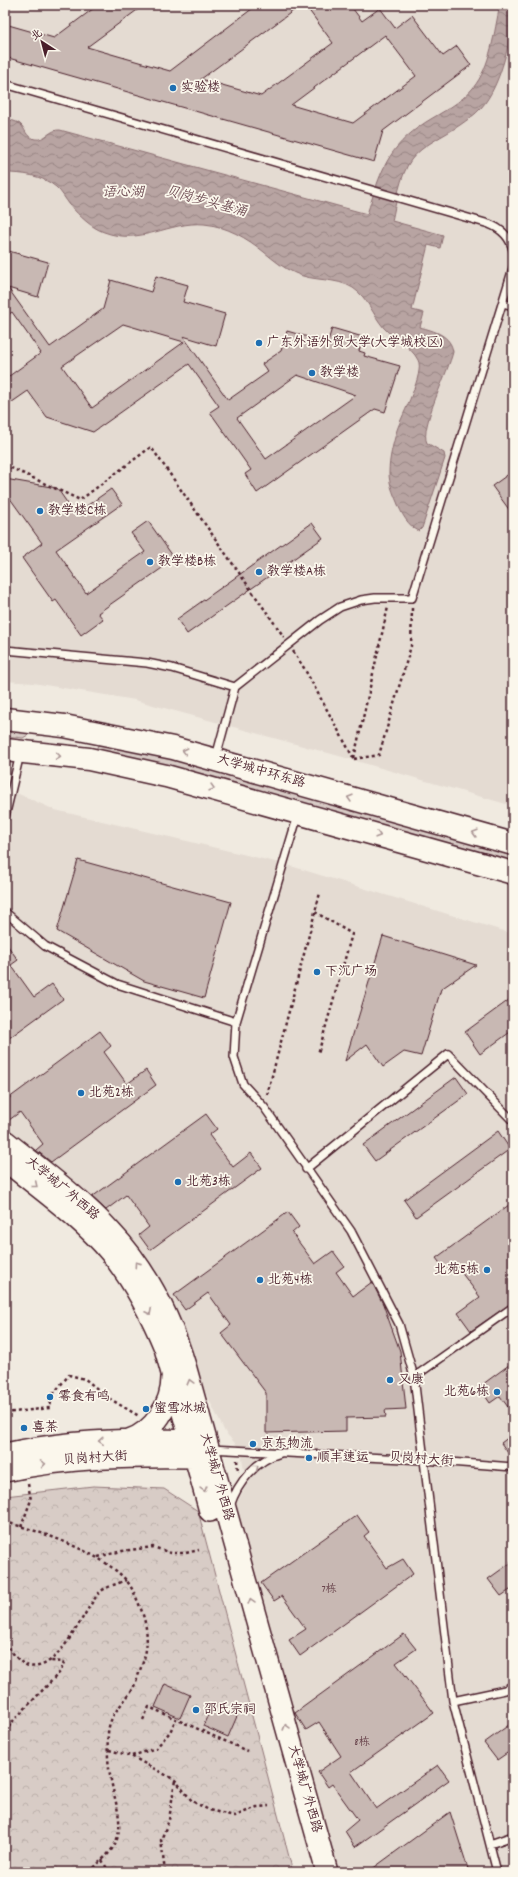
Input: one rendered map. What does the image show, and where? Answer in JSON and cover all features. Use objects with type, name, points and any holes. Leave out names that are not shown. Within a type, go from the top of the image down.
[{"type":"main road","name":"大学城中环东路","points":[[5,719],[38,722],[89,730],[173,748],[513,844]]},
{"type":"main road","points":[[20,752],[39,734],[38,722]]},
{"type":"main road","points":[[83,759],[83,749],[89,730]]},
{"type":"main road","points":[[20,752],[83,759],[205,786],[513,873]]},
{"type":"main road","name":"大学城广外西路","points":[[5,1141],[92,1212],[122,1244],[144,1274],[159,1300],[178,1343],[198,1449],[311,1872]]},
{"type":"main road","name":"大学城广外西路","points":[[5,1160],[82,1224],[115,1259],[132,1282],[146,1307],[165,1348],[198,1449],[230,1526],[327,1872]]},
{"type":"main road","points":[[128,1440],[140,1435],[159,1418],[170,1394],[172,1373]]},
{"type":"main road","name":"贝岗村大街","points":[[5,1454],[86,1442],[128,1440],[198,1449]]},
{"type":"main road","name":"贝岗村大街","points":[[5,1471],[42,1464],[198,1449]]},
{"type":"lane","points":[[5,84],[484,223],[502,231],[509,239],[513,250]]},
{"type":"lane","points":[[216,759],[235,687],[320,620],[340,607],[361,600],[391,597],[412,598],[513,268]]},
{"type":"lane","points":[[503,303],[513,306]]},
{"type":"lane","points":[[5,650],[147,663],[172,668],[235,687]]},
{"type":"lane","points":[[5,817],[20,752]]},
{"type":"lane","points":[[295,825],[236,1022],[234,1057],[243,1084],[264,1107],[355,1238],[399,1324],[414,1377],[453,1701],[497,1872]]},
{"type":"lane","points":[[5,912],[45,946],[117,984],[236,1022]]},
{"type":"lane","points":[[306,1169],[448,1054],[513,1121]]},
{"type":"lane","points":[[414,1377],[513,1307]]},
{"type":"lane","name":"贝岗村大街","points":[[198,1449],[285,1452],[513,1467]]},
{"type":"lane","points":[[230,1526],[229,1516],[232,1501],[246,1476],[266,1460],[285,1452]]},
{"type":"lane","points":[[453,1701],[505,1690],[513,1685]]},
{"type":"lane","points":[[490,1844],[513,1836]]},
{"type":"path","points":[[5,465],[80,500],[151,447],[289,644],[304,668],[354,759]]},
{"type":"path","points":[[354,759],[391,597]]},
{"type":"path","points":[[354,759],[379,755],[411,646],[412,598]]},
{"type":"path","points":[[266,1099],[320,893]]},
{"type":"path","points":[[315,912],[352,934],[318,1054]]},
{"type":"path","points":[[5,1413],[50,1408],[52,1395],[69,1375],[85,1379],[110,1399],[139,1416]]},
{"type":"path","points":[[21,1527],[31,1500],[27,1477]]},
{"type":"path","points":[[5,1522],[31,1529],[97,1557],[127,1580],[137,1598],[147,1624],[147,1642],[142,1664],[133,1688],[115,1710],[108,1733],[110,1779],[118,1805],[118,1841],[110,1853],[95,1868],[88,1872]]},
{"type":"path","points":[[97,1557],[122,1551],[153,1547],[171,1552],[186,1553],[198,1550]]},
{"type":"path","points":[[5,1643],[15,1656],[28,1666],[42,1667],[60,1654],[100,1592],[127,1580]]},
{"type":"path","points":[[5,1732],[13,1721],[61,1671],[64,1662],[50,1661]]},
{"type":"path","points":[[143,1720],[149,1707],[247,1751]]},
{"type":"path","points":[[131,1756],[156,1748],[170,1732],[176,1719]]},
{"type":"path","points":[[109,1750],[131,1756],[175,1780],[192,1801],[209,1810],[234,1816],[257,1807],[269,1806]]},
{"type":"path","points":[[165,1872],[162,1840],[169,1820],[175,1780]]},
{"type":"path","points":[[102,1860],[109,1872]]},
{"type":"shaded area","name":"广东外语外贸大学(大学城校区)","points":[[5,5],[513,5],[513,806],[135,700],[33,683],[5,681]]},
{"type":"shaded area","points":[[5,788],[55,810],[284,864],[513,934],[513,1872],[334,1872],[231,1513],[246,1486],[241,1450],[225,1432],[141,1263],[5,1139]]},
{"type":"green space","points":[[5,727],[28,733],[28,735],[23,738],[5,736]]},
{"type":"green space","points":[[102,744],[210,766],[513,851],[513,865],[96,750],[98,745]]},
{"type":"green space","points":[[93,1486],[164,1489],[198,1511],[293,1872],[5,1872],[5,1496]]},
{"type":"water","name":"语心湖","points":[[500,5],[513,5],[508,45],[500,73],[494,87],[488,98],[476,113],[460,125],[427,145],[411,160],[401,181],[392,221],[443,235],[440,248],[428,245],[412,310],[424,313],[420,327],[436,332],[449,341],[453,352],[431,412],[427,425],[426,436],[427,443],[444,453],[445,458],[422,528],[419,531],[411,526],[405,519],[394,495],[389,473],[390,457],[397,430],[416,384],[419,366],[418,360],[407,347],[384,328],[367,302],[358,292],[353,288],[339,282],[309,278],[295,273],[275,261],[243,238],[228,230],[212,225],[191,224],[143,235],[130,236],[117,236],[99,230],[90,225],[70,205],[62,193],[50,183],[38,177],[5,173],[5,119],[15,121],[20,124],[29,137],[35,139],[42,138],[53,131],[60,130],[367,214],[381,173],[393,151],[402,141],[426,122],[463,98],[473,88],[479,79],[488,59]]},
{"type":"building","name":"实验楼","points":[[98,5],[144,5],[87,47],[170,71],[257,5],[301,5],[201,79],[261,96],[333,43],[305,5],[350,5],[362,21],[380,8],[395,28],[412,15],[443,56],[457,46],[471,65],[383,131],[374,162],[5,57],[5,24],[54,38]],"holes":[[[385,35],[416,76],[353,123],[291,105]]]},
{"type":"building","name":"教学楼","points":[[5,250],[48,262],[38,297],[8,288],[50,347],[103,309],[111,280],[151,292],[156,276],[188,285],[183,302],[225,314],[216,346],[183,336],[228,400],[268,372],[262,364],[281,351],[287,331],[322,341],[328,341],[332,328],[363,337],[359,351],[365,353],[364,356],[400,366],[385,412],[375,409],[257,493],[245,474],[251,470],[210,412],[219,406],[189,364],[93,432],[47,417],[28,391],[5,407],[5,379],[41,353],[12,312],[5,317]],"holes":[[[123,324],[184,342],[92,408],[62,366]],[[297,375],[356,395],[266,459],[237,418]]]},
{"type":"building","points":[[513,471],[513,515],[492,486]]},
{"type":"building","name":"教学楼B栋","points":[[5,479],[57,488],[75,514],[111,489],[122,504],[56,550],[86,593],[145,552],[131,533],[148,521],[175,559],[98,613],[103,619],[81,635],[56,600],[53,602],[22,558],[42,543],[9,497],[5,500]]},
{"type":"building","name":"教学楼A栋","points":[[312,523],[323,538],[187,634],[177,619]]},
{"type":"building","points":[[78,860],[231,902],[204,998],[144,981],[57,931]]},
{"type":"building","points":[[383,936],[476,965],[441,989],[421,1056],[404,1052],[383,1067],[367,1044],[345,1061]]},
{"type":"building","points":[[5,942],[18,960],[11,965],[34,997],[52,984],[63,999],[5,1041]]},
{"type":"building","points":[[513,997],[513,1030],[480,1054],[465,1032]]},
{"type":"building","name":"北苑2栋","points":[[100,1031],[111,1046],[104,1052],[127,1084],[146,1070],[156,1085],[51,1162],[36,1150],[43,1144],[20,1112],[5,1123],[5,1101]]},
{"type":"building","points":[[456,1077],[468,1094],[375,1161],[363,1145]]},
{"type":"building","name":"北苑3栋","points":[[206,1114],[217,1129],[209,1135],[233,1167],[251,1153],[262,1168],[150,1250],[139,1235],[149,1227],[126,1195],[106,1210],[92,1197]]},
{"type":"building","points":[[498,1131],[510,1149],[416,1217],[404,1200]]},
{"type":"building","name":"北苑5栋","points":[[513,1202],[513,1302],[471,1331],[458,1313],[480,1297],[457,1267],[448,1274],[436,1258]]},
{"type":"building","points":[[288,1212],[299,1227],[292,1233],[315,1264],[333,1251],[344,1266],[336,1272],[353,1296],[372,1282],[383,1304],[400,1351],[406,1409],[385,1410],[386,1417],[346,1418],[346,1431],[266,1433],[266,1393],[221,1333],[231,1325],[208,1293],[185,1310],[174,1295]]},
{"type":"building","name":"北苑6栋","points":[[513,1362],[513,1414],[500,1396],[490,1403],[479,1387]]},
{"type":"building","points":[[513,1434],[513,1460],[501,1443]]},
{"type":"building","points":[[357,1515],[369,1532],[364,1536],[387,1568],[403,1559],[413,1574],[300,1656],[289,1640],[306,1629],[282,1596],[274,1601],[261,1583]]},
{"type":"building","points":[[513,1561],[513,1588],[501,1596],[488,1579]]},
{"type":"building","points":[[404,1634],[416,1649],[396,1663],[434,1713],[351,1772],[376,1809],[438,1765],[449,1780],[355,1847],[345,1831],[358,1820],[332,1784],[328,1787],[318,1772],[341,1756],[319,1722],[306,1730],[295,1713]]},
{"type":"building","points":[[165,1684],[190,1695],[180,1718],[155,1707]]},
{"type":"building","points":[[213,1703],[238,1714],[228,1737],[203,1726]]},
{"type":"building","points":[[513,1722],[513,1749],[497,1760],[484,1743]]},
{"type":"building","points":[[450,1812],[469,1872],[368,1872]]},
{"type":"place","name":"实验楼","points":[[173,88]]},
{"type":"place","name":"广东外语外贸大学(大学城校区)","points":[[259,343]]},
{"type":"place","name":"教学楼","points":[[312,373]]},
{"type":"place","name":"教学楼C栋","points":[[40,511]]},
{"type":"place","name":"教学楼B栋","points":[[150,562]]},
{"type":"place","name":"教学楼A栋","points":[[259,572]]},
{"type":"place","name":"下沉广场","points":[[317,972]]},
{"type":"place","name":"北苑2栋","points":[[81,1093]]},
{"type":"place","name":"北苑3栋","points":[[178,1182]]},
{"type":"place","name":"北苑5栋","points":[[487,1270]]},
{"type":"place","name":"北苑4栋","points":[[260,1280]]},
{"type":"place","name":"又康","points":[[390,1380]]},
{"type":"place","name":"北苑6栋","points":[[497,1392]]},
{"type":"place","name":"零食有鸣","points":[[50,1397]]},
{"type":"place","name":"蜜雪冰城","points":[[146,1409]]},
{"type":"place","name":"喜茶","points":[[24,1428]]},
{"type":"place","name":"京东物流","points":[[253,1444]]},
{"type":"place","name":"顺丰速运","points":[[309,1458]]},
{"type":"place","name":"邵氏宗祠","points":[[196,1710]]},
{"type":"water label","name":"贝岗步头基涌","points":[[206,202]]}]
